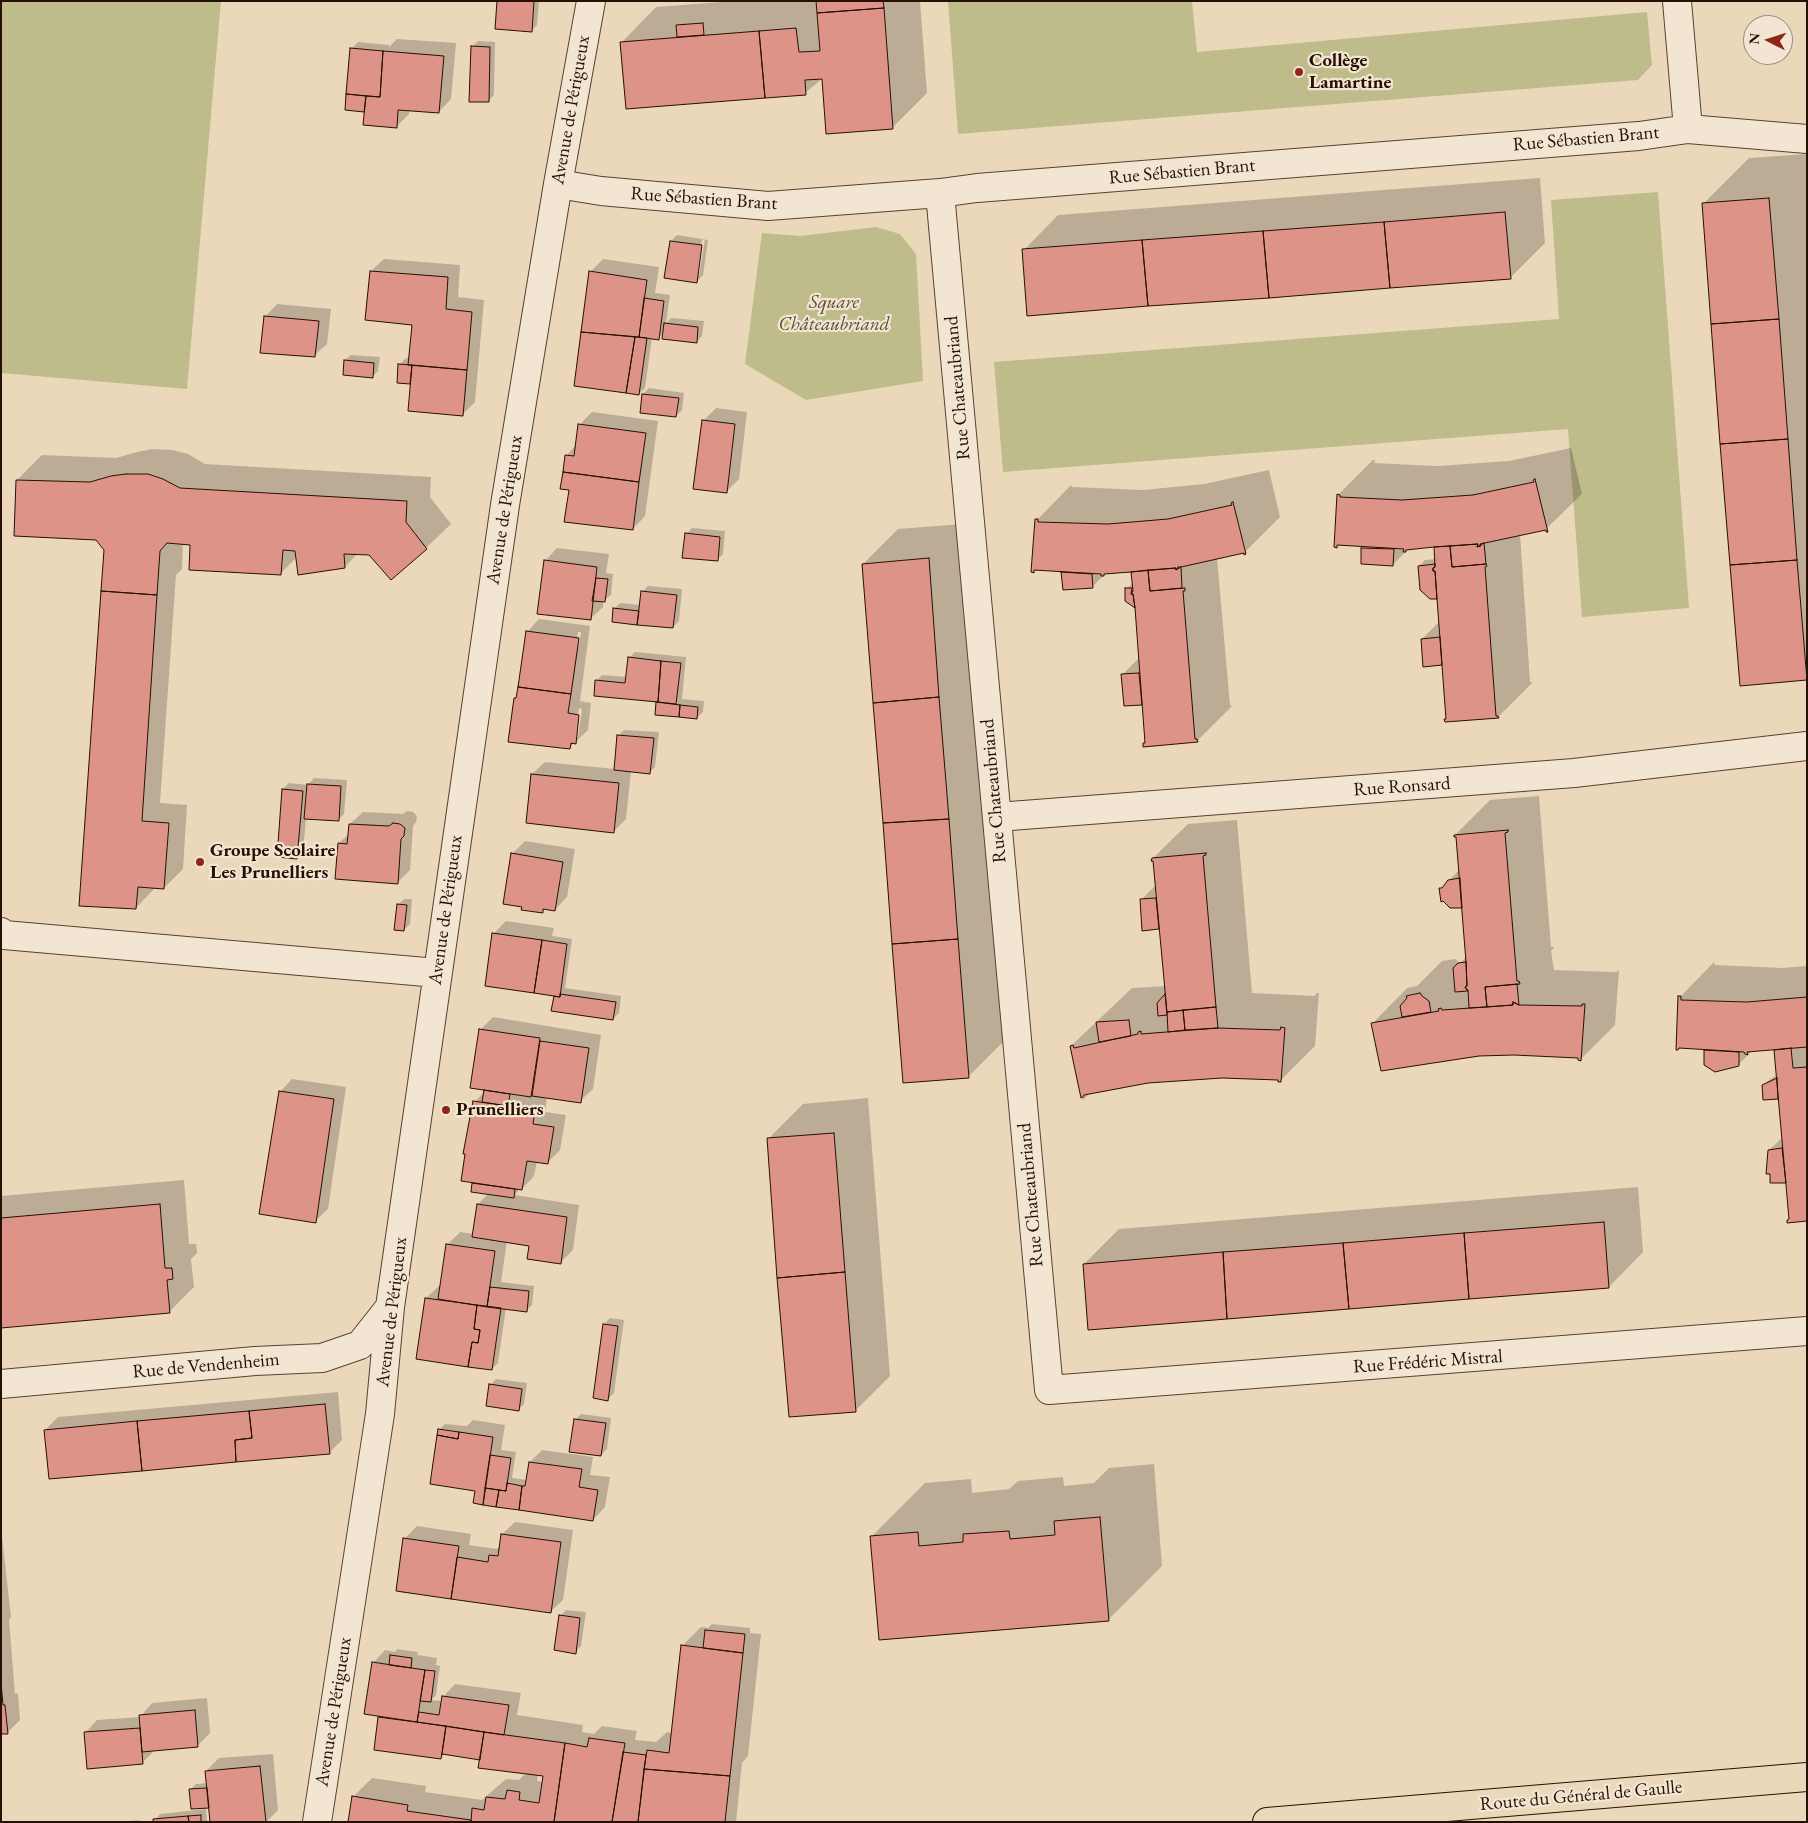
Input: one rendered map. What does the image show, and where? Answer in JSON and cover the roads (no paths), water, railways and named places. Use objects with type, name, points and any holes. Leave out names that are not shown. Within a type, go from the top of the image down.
[{"type":"main road","name":"Route du Général de Gaulle","points":[[1266,1822],[1479,1813],[1807,1777]]},
{"type":"street","name":"Avenue de Périgueux","points":[[317,1822],[380,1414],[390,1307],[505,505],[558,184],[591,1]]},
{"type":"street","points":[[1677,1],[1688,129]]},
{"type":"street","name":"Rue Sébastien Brant","points":[[558,184],[601,191],[768,206],[1639,136],[1688,129],[1807,139]]},
{"type":"street","name":"Rue Chateaubriand","points":[[940,192],[1049,1390]]},
{"type":"street","name":"Rue Ronsard","points":[[997,817],[1574,773],[1807,746]]},
{"type":"street","points":[[1,932],[4,935],[438,973]]},
{"type":"street","name":"Rue de Vendenheim","points":[[1,1384],[255,1361],[322,1358],[360,1345],[390,1307]]},
{"type":"street","name":"Rue Frédéric Mistral","points":[[1049,1390],[1807,1331]]},
{"type":"place","name":"Collège Lamartine","points":[[1299,72]]},
{"type":"place","name":"Groupe Scolaire Les Prunelliers","points":[[200,862]]},
{"type":"place","name":"Prunelliers","points":[[446,1110]]},
{"type":"park label","name":"Square Châteaubriand","points":[[834,314]]}]
